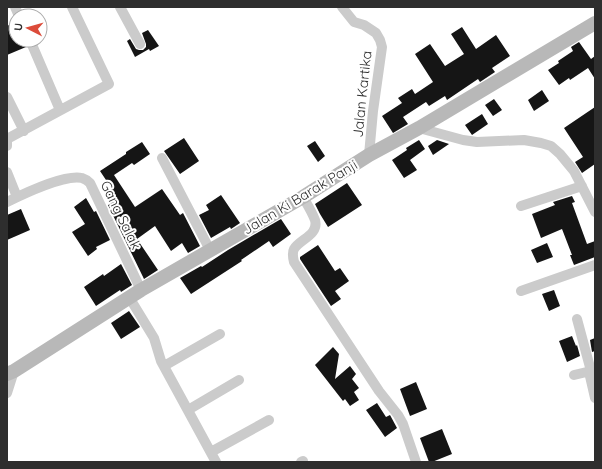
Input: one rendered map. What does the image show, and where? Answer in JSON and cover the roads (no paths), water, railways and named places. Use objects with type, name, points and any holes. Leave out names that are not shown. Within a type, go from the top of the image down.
[{"type":"street","points":[[7,146],[7,139],[109,84],[72,7]]},
{"type":"street","points":[[120,7],[140,44]]},
{"type":"street","name":"Jalan Kartika","points":[[342,7],[354,22],[364,25],[376,33],[382,47],[373,111],[369,155]]},
{"type":"street","name":"Jalan Ki Barak Panji","points":[[11,372],[135,293],[303,197],[369,155],[419,128],[595,23]]},
{"type":"street","points":[[33,48],[60,110]]},
{"type":"street","points":[[7,97],[24,131]]},
{"type":"street","points":[[419,128],[463,140],[477,142],[524,140],[551,146],[560,154],[574,171],[595,212]]},
{"type":"street","points":[[162,158],[210,250]]},
{"type":"street","points":[[7,172],[17,197]]},
{"type":"street","name":"Gang Salak","points":[[7,202],[47,184],[73,177],[84,178],[90,183],[154,338],[161,361],[216,462]]},
{"type":"street","points":[[521,206],[582,186]]},
{"type":"street","points":[[303,197],[315,221],[313,232],[294,248],[294,262],[379,391],[398,415],[403,424],[416,462]]},
{"type":"street","points":[[521,291],[595,265]]},
{"type":"street","points":[[577,319],[591,371],[595,398]]},
{"type":"street","points":[[164,366],[220,334]]},
{"type":"street","points":[[574,375],[591,371]]},
{"type":"street","points":[[7,393],[11,372]]},
{"type":"street","points":[[188,410],[239,380]]},
{"type":"street","points":[[211,452],[269,420]]}]
